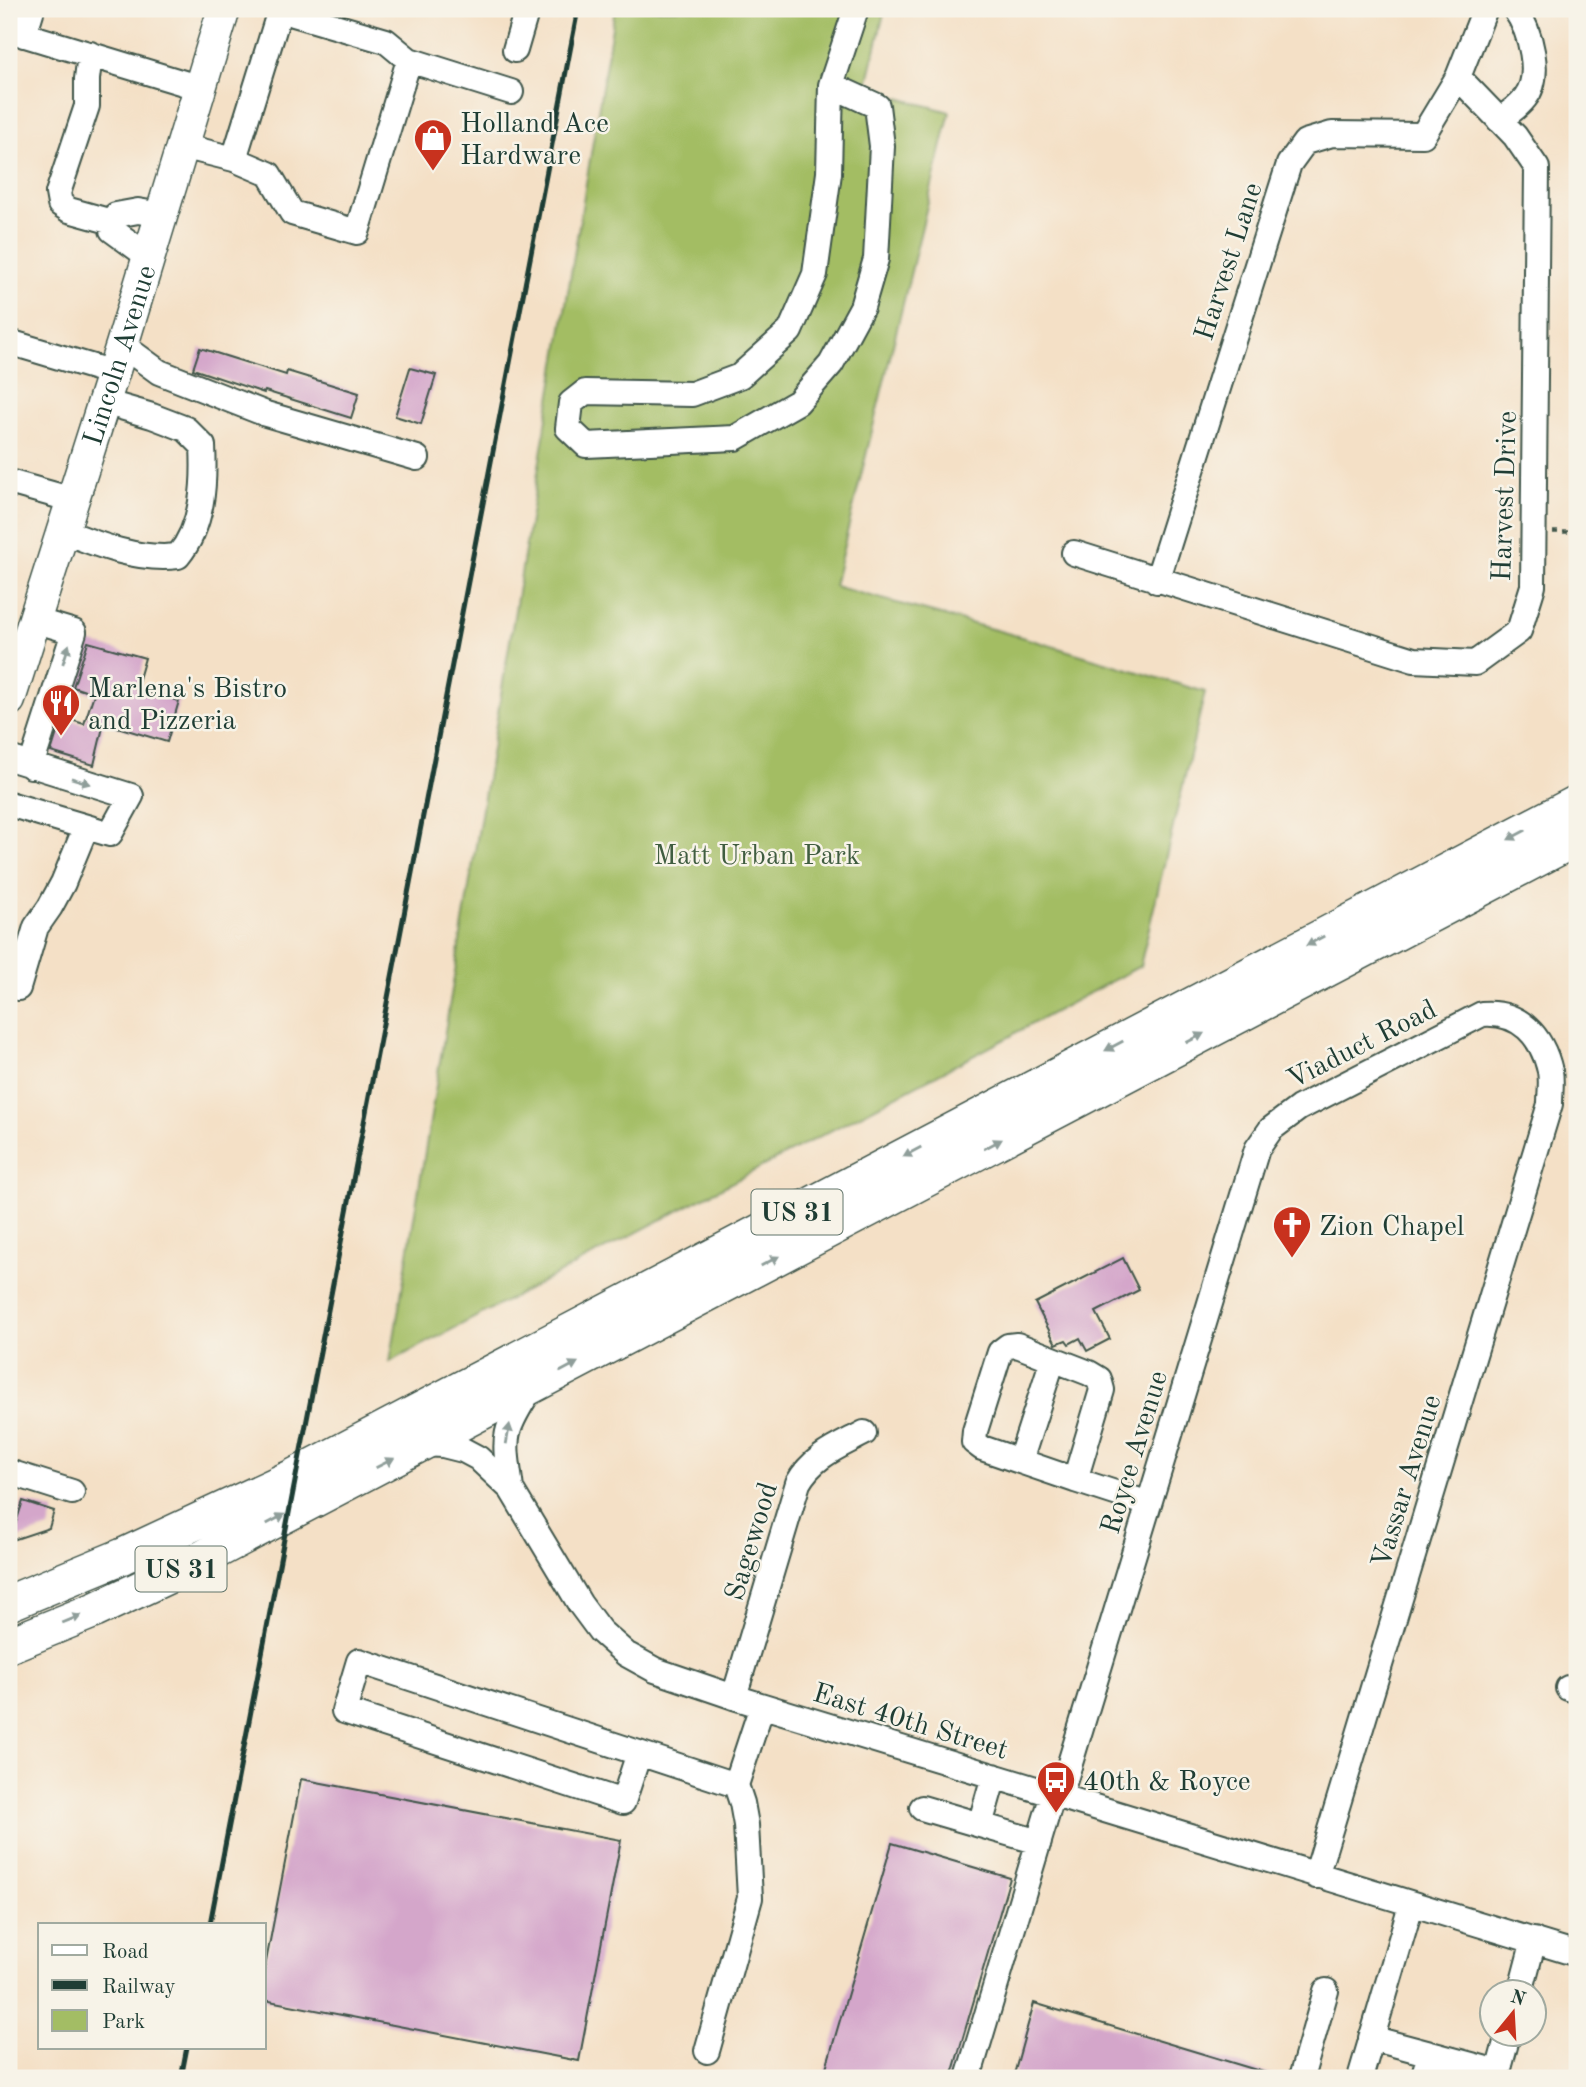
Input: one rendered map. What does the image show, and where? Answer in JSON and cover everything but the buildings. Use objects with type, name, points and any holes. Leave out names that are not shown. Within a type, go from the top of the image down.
[{"type":"highway","name":"US 31","points":[[9,1603],[123,1556],[293,1477],[1577,803]]},
{"type":"highway","name":"US 31","points":[[9,1645],[95,1610],[176,1572],[1577,838]]},
{"type":"main road","name":"Lincoln Avenue","points":[[9,700],[113,374],[223,9]]},
{"type":"street","points":[[32,9],[16,32],[200,88]]},
{"type":"street","points":[[234,159],[278,9],[386,41],[409,60],[510,92]]},
{"type":"street","points":[[515,50],[527,9]]},
{"type":"street","points":[[831,85],[877,106],[882,146],[876,259],[862,307],[831,364],[798,402],[735,438],[586,445],[568,428],[571,403],[585,392],[692,394],[740,376],[790,331],[815,274],[829,173],[831,85],[856,9]]},
{"type":"street","points":[[1458,78],[1485,9]]},
{"type":"street","points":[[1499,120],[1526,98],[1533,83],[1534,63],[1530,41],[1524,21],[1516,9]]},
{"type":"street","points":[[90,54],[87,106],[58,193],[60,204],[69,210],[112,222]]},
{"type":"street","points":[[182,146],[234,159],[270,174],[292,213],[357,232],[409,60]]},
{"type":"street","name":"Harvest Drive","points":[[1074,553],[1414,660],[1475,663],[1519,631],[1533,586],[1537,168],[1515,136],[1458,78]]},
{"type":"street","name":"Harvest Lane","points":[[1157,581],[1289,163],[1306,142],[1332,134],[1423,135],[1458,78]]},
{"type":"street","points":[[149,257],[112,230],[112,222],[116,215],[138,211],[162,215]]},
{"type":"street","points":[[9,342],[113,374],[159,372],[266,414],[417,458]]},
{"type":"street","points":[[63,531],[98,545],[166,557],[178,556],[187,545],[201,506],[203,446],[186,429],[152,416],[113,374]]},
{"type":"street","points":[[9,482],[73,500]]},
{"type":"street","points":[[9,985],[18,988],[36,927],[62,883],[98,830],[131,796],[20,762],[74,632],[34,620]]},
{"type":"street","points":[[10,804],[98,830]]},
{"type":"street","name":"Vassar Avenue","points":[[1316,1876],[1550,1104],[1549,1070],[1534,1035],[1518,1020],[1492,1013],[1482,1014]]},
{"type":"street","name":"Viaduct Road","points":[[1271,1129],[1299,1108],[1482,1014]]},
{"type":"street","name":"Royce Avenue","points":[[968,2078],[1039,1842],[1149,1504],[1250,1167],[1256,1149],[1271,1129]]},
{"type":"street","points":[[1075,1480],[1102,1390],[1099,1378],[1017,1345],[1008,1346],[1000,1352],[974,1441],[982,1448],[1075,1480],[1149,1504]]},
{"type":"street","points":[[1020,1461],[1053,1359]]},
{"type":"street","points":[[511,1489],[505,1441],[513,1415],[533,1385]]},
{"type":"street","name":"Sagewood","points":[[734,1697],[798,1483],[813,1462],[864,1433]]},
{"type":"street","points":[[422,1444],[463,1450],[478,1458],[511,1489]]},
{"type":"street","points":[[9,1472],[72,1492]]},
{"type":"street","name":"East 40th Street","points":[[511,1489],[580,1604],[600,1631],[638,1663],[654,1670],[762,1706],[1577,1954]]},
{"type":"street","points":[[639,1753],[623,1802],[344,1711],[359,1661],[639,1753],[736,1785]]},
{"type":"street","points":[[707,2051],[750,1898],[746,1825],[736,1785],[762,1706]]},
{"type":"street","points":[[980,1825],[994,1776]]},
{"type":"street","points":[[922,1808],[1039,1842]]},
{"type":"street","points":[[1360,2078],[1411,1905]]},
{"type":"street","points":[[1524,1979],[1534,1940]]},
{"type":"street","points":[[1301,2078],[1326,1991]]},
{"type":"street","points":[[1371,2038],[1495,2075],[1504,2048]]},
{"type":"street","points":[[1423,2078],[1430,2054]]},
{"type":"green space","name":"Matt Urban Park","points":[[615,9],[885,9],[866,89],[950,112],[834,586],[1025,638],[1205,692],[1140,966],[390,1362]]},
{"type":"railway","points":[[210,1923],[578,9]]},
{"type":"railway","points":[[181,2078],[187,2048]]},
{"type":"place","name":"Holland Ace Hardware","points":[[433,172]]},
{"type":"place","name":"Marlena's Bistro and Pizzeria","points":[[61,737]]},
{"type":"place","name":"Zion Chapel","points":[[1292,1259]]},
{"type":"place","name":"40th & Royce","points":[[1056,1814]]}]
